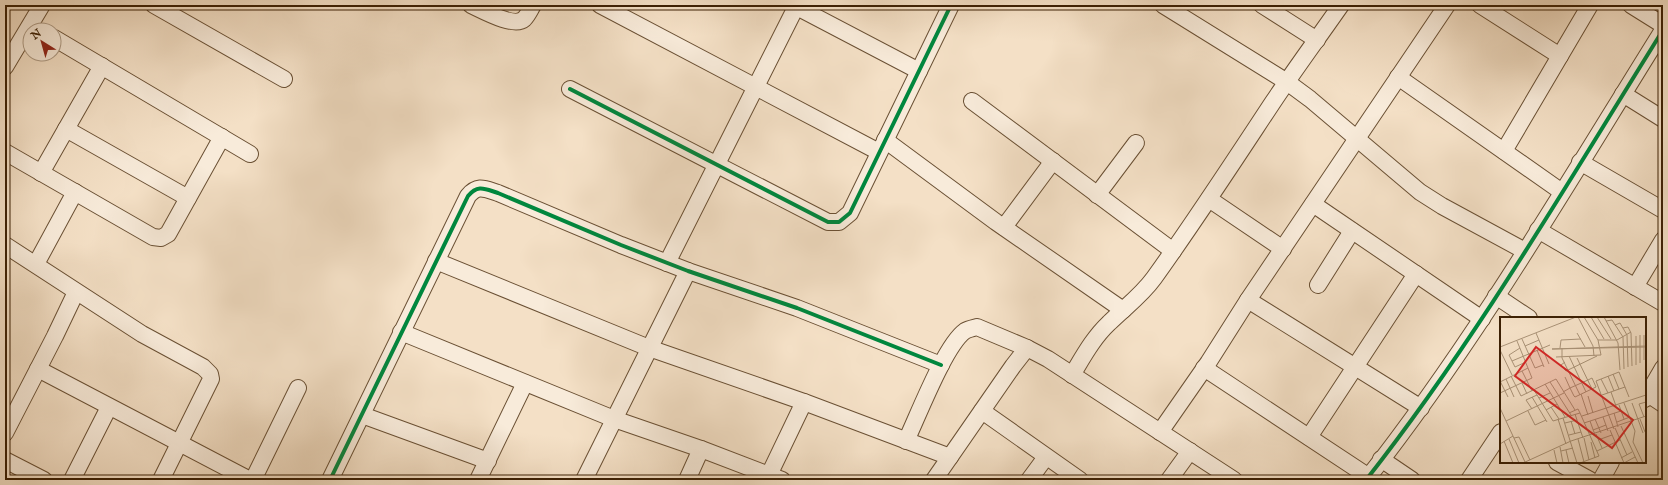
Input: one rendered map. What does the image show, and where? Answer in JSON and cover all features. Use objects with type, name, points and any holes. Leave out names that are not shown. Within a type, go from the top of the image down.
[{"type":"street","points":[[37,22],[42,5]]},
{"type":"street","points":[[154,5],[284,79]]},
{"type":"street","points":[[471,5],[504,19],[517,22],[524,19],[533,5]]},
{"type":"street","points":[[600,5],[756,86],[882,146],[1004,227],[1124,310]]},
{"type":"street","points":[[570,89],[716,166],[828,222],[839,222],[850,213],[950,5]]},
{"type":"street","points":[[1162,5],[1287,82],[1420,192],[1442,206],[1524,251]]},
{"type":"street","points":[[1262,5],[1317,40]]},
{"type":"street","points":[[1072,375],[1098,335],[1147,287],[1209,199],[1287,82],[1341,5]]},
{"type":"street","points":[[1160,432],[1447,5]]},
{"type":"street","points":[[1480,5],[1560,56]]},
{"type":"street","points":[[1504,151],[1590,5]]},
{"type":"street","points":[[1632,5],[1663,25]]},
{"type":"street","points":[[667,263],[796,6],[919,71]]},
{"type":"street","points":[[1204,368],[1368,478],[1421,408],[1482,319],[1663,30]]},
{"type":"street","points":[[62,43],[250,154]]},
{"type":"street","points":[[5,67],[22,45]]},
{"type":"street","points":[[42,173],[102,66]]},
{"type":"street","points":[[1398,77],[1562,192]]},
{"type":"street","points":[[1622,94],[1663,119]]},
{"type":"street","points":[[972,101],[1173,251]]},
{"type":"street","points":[[66,129],[188,198]]},
{"type":"street","points":[[5,152],[153,237],[161,238],[168,234],[222,137]]},
{"type":"street","points":[[1097,195],[1136,143]]},
{"type":"street","points":[[1004,227],[1053,161]]},
{"type":"street","points":[[1580,162],[1663,210]]},
{"type":"street","points":[[330,480],[468,196],[472,190],[478,188],[498,193],[667,263],[797,308],[941,365]]},
{"type":"street","points":[[36,264],[74,192]]},
{"type":"street","points":[[1209,199],[1283,249]]},
{"type":"street","points":[[1313,204],[1482,319]]},
{"type":"street","points":[[1538,230],[1663,303]]},
{"type":"street","points":[[1318,285],[1352,231]]},
{"type":"street","points":[[1635,287],[1663,240]]},
{"type":"street","points":[[6,248],[36,264],[76,292],[142,334],[203,367],[210,374],[211,379],[161,480]]},
{"type":"street","points":[[436,261],[649,348],[804,402],[950,457]]},
{"type":"street","points":[[584,480],[688,271]]},
{"type":"street","points":[[1309,437],[1416,274]]},
{"type":"street","points":[[5,433],[76,292]]},
{"type":"street","points":[[1496,296],[1528,317]]},
{"type":"street","points":[[1248,300],[1421,408]]},
{"type":"street","points":[[906,440],[941,365],[955,341],[965,331],[976,327],[1027,348],[1072,375],[1234,480]]},
{"type":"street","points":[[401,332],[614,419],[701,449],[775,478],[804,402]]},
{"type":"street","points":[[934,480],[1027,348]]},
{"type":"street","points":[[1663,368],[1646,395],[1663,404]]},
{"type":"street","points":[[38,369],[252,480],[298,388]]},
{"type":"street","points":[[478,480],[526,383]]},
{"type":"street","points":[[72,480],[109,407]]},
{"type":"street","points":[[982,411],[1080,480]]},
{"type":"street","points":[[362,415],[488,461]]},
{"type":"street","points":[[1469,480],[1500,434]]},
{"type":"street","points":[[687,480],[701,449]]},
{"type":"street","points":[[1169,480],[1190,451]]},
{"type":"street","points":[[1029,480],[1046,457]]},
{"type":"street","points":[[1381,459],[1412,480]]},
{"type":"street","points":[[5,460],[44,480]]},
{"type":"street","points":[[1559,463],[1590,480]]},
{"type":"street","points":[[1601,480],[1610,463]]},
{"type":"cycle path","points":[[570,89],[828,222],[839,222],[850,213],[951,5]]},
{"type":"cycle path","points":[[1366,480],[1446,372],[1484,316],[1557,202],[1663,30]]},
{"type":"cycle path","points":[[330,480],[468,196],[475,190],[482,188],[498,193],[621,245],[688,271],[797,308],[941,365]]}]
